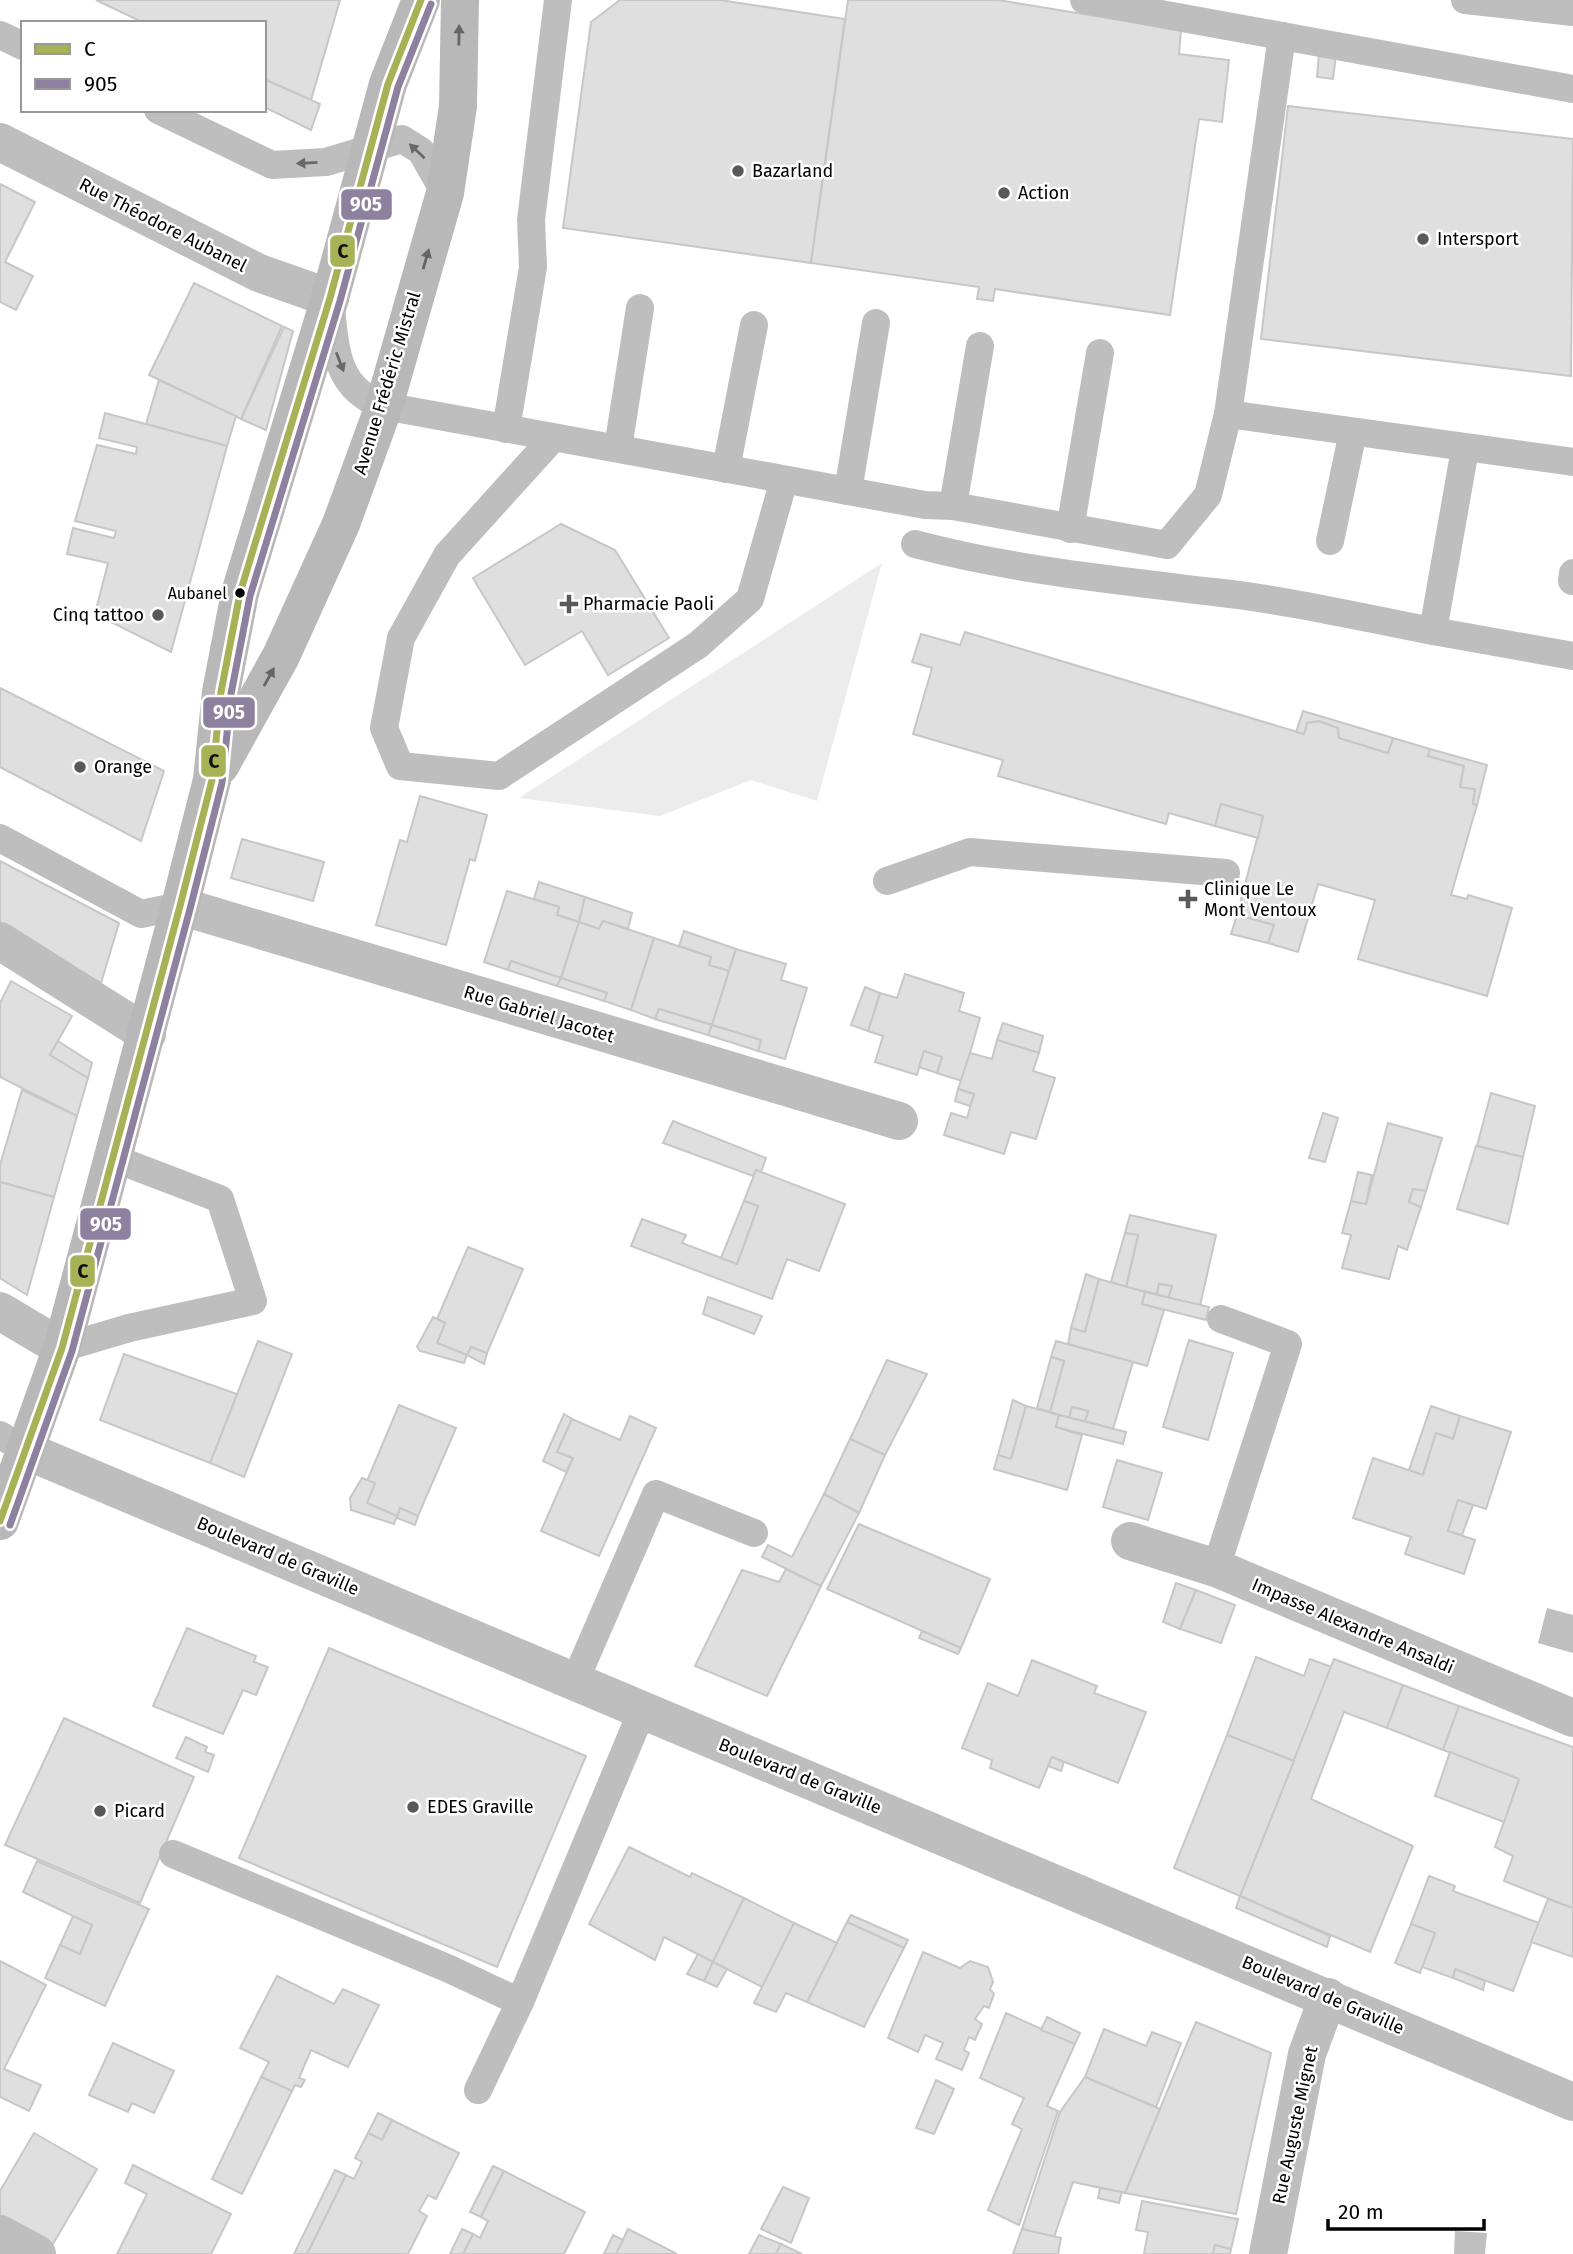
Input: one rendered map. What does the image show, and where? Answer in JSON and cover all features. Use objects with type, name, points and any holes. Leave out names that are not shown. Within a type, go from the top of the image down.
[{"type":"main road","name":"Avenue Frédéric Mistral","points":[[0,1521],[14,1443],[62,1348],[147,1034],[212,780],[221,692],[240,593],[330,298],[388,84],[421,0]]},
{"type":"main road","name":"Avenue Frédéric Mistral","points":[[212,780],[281,656],[341,524],[384,406],[445,193],[458,106],[460,0]]},
{"type":"street","name":"Rue Théodore Aubanel","points":[[0,142],[259,273],[330,298]]},
{"type":"street","name":"Rue Gabriel Jacotet","points":[[180,906],[899,1121]]},
{"type":"street","points":[[0,941],[147,1034]]},
{"type":"street","points":[[0,1311],[62,1348]]},
{"type":"street","name":"Boulevard de Graville","points":[[14,1443],[642,1711],[1573,2102]]},
{"type":"street","name":"Impasse Alexandre Ansaldi","points":[[1130,1541],[1216,1568],[1573,1718]]},
{"type":"street","name":"Rue Auguste Mignet","points":[[1268,2254],[1307,2053],[1328,1997]]},
{"type":"street","points":[[0,2234],[37,2254]]},
{"type":"lane","points":[[506,429],[533,267],[531,220],[558,0]]},
{"type":"lane","points":[[1084,0],[1573,89]]},
{"type":"lane","points":[[1465,0],[1573,12]]},
{"type":"lane","points":[[0,35],[21,45]]},
{"type":"lane","points":[[330,298],[337,356],[348,381],[366,399],[384,406],[783,480],[953,506],[1167,545],[1208,495],[1228,414],[1282,36]]},
{"type":"lane","points":[[162,112],[272,164],[326,162],[402,139],[421,151],[445,193]]},
{"type":"lane","points":[[618,448],[640,308]]},
{"type":"lane","points":[[848,491],[876,323]]},
{"type":"lane","points":[[726,469],[754,325]]},
{"type":"lane","points":[[953,506],[980,346]]},
{"type":"lane","points":[[1070,529],[1100,353]]},
{"type":"lane","points":[[1228,414],[1465,449],[1573,461]]},
{"type":"lane","points":[[1331,541],[1353,432]]},
{"type":"lane","points":[[553,438],[447,555],[401,638],[384,729],[400,766],[499,776],[698,645],[750,599],[783,480]]},
{"type":"lane","points":[[1433,631],[1465,449]]},
{"type":"lane","points":[[915,544],[971,558],[1111,582],[1216,592],[1573,656]]},
{"type":"lane","points":[[0,838],[141,914],[180,906]]},
{"type":"lane","points":[[887,881],[971,852],[1226,873]]},
{"type":"lane","points":[[62,1348],[129,1328],[253,1301],[220,1199],[113,1158]]},
{"type":"lane","points":[[1216,1568],[1288,1344],[1221,1319]]},
{"type":"lane","points":[[575,1681],[656,1494],[754,1533]]},
{"type":"lane","points":[[478,2090],[520,2002],[642,1711]]},
{"type":"lane","points":[[173,1854],[447,1968],[520,2002]]},
{"type":"shaded area","points":[[882,563],[817,801],[751,780],[660,816],[519,798]]},
{"type":"shaded area","points":[[1547,1608],[1573,1615],[1573,1653],[1538,1643]]},
{"type":"shaded area","points":[[1455,2231],[1487,2233],[1485,2254],[1454,2254]]},
{"type":"building","points":[[96,0],[340,0],[311,100],[266,80],[266,21],[140,21]]},
{"type":"building","points":[[620,0],[720,0],[845,19],[811,263],[563,228],[591,22]]},
{"type":"building","name":"Action","points":[[848,0],[998,0],[1181,30],[1179,54],[1229,60],[1222,122],[1199,119],[1170,315],[995,289],[993,301],[977,299],[979,287],[811,263]]},
{"type":"building","points":[[1319,54],[1336,55],[1333,79],[1317,77]]},
{"type":"building","points":[[266,80],[320,104],[311,130],[266,108]]},
{"type":"building","name":"Intersport","points":[[1288,106],[1573,139],[1571,376],[1261,339]]},
{"type":"building","points":[[0,184],[35,202],[5,262],[33,276],[16,310],[0,302]]},
{"type":"building","points":[[194,283],[282,326],[241,419],[149,375]]},
{"type":"building","points":[[284,327],[293,331],[266,430],[241,419]]},
{"type":"building","points":[[159,380],[236,416],[227,446],[146,424]]},
{"type":"building","points":[[105,413],[227,446],[171,652],[95,614],[108,563],[67,554],[73,528],[114,538],[116,531],[75,521],[97,445],[136,454],[137,447],[99,438]]},
{"type":"building","name":"Pharmacie Paoli","points":[[561,524],[615,550],[669,638],[608,675],[582,631],[525,665],[473,578]]},
{"type":"building","points":[[965,632],[1304,734],[1307,723],[1319,721],[1338,728],[1339,738],[1388,753],[1393,738],[1430,749],[1428,756],[1464,766],[1460,787],[1475,789],[1473,804],[1477,805],[1451,895],[1467,899],[1468,895],[1512,908],[1487,996],[1358,959],[1375,900],[1318,884],[1298,952],[1268,943],[1274,925],[1237,915],[1263,816],[1221,804],[1215,826],[1169,813],[1166,824],[998,776],[1003,760],[913,734],[932,668],[912,662],[921,634],[960,645]]},
{"type":"building","points":[[0,688],[164,771],[141,841],[0,767]]},
{"type":"building","points":[[1303,711],[1393,738],[1388,753],[1339,738],[1338,728],[1319,721],[1307,723],[1304,734],[1296,732]]},
{"type":"building","points":[[1430,749],[1487,765],[1477,805],[1473,804],[1475,789],[1460,787],[1464,766],[1428,756]]},
{"type":"building","points":[[420,796],[487,815],[475,861],[470,859],[446,945],[376,925],[400,840],[407,842]]},
{"type":"building","points":[[1221,804],[1263,816],[1258,838],[1215,826]]},
{"type":"building","points":[[242,839],[324,862],[313,901],[231,878]]},
{"type":"building","points":[[0,861],[119,923],[101,983],[0,930]]},
{"type":"building","points":[[539,882],[585,897],[579,922],[557,915],[559,907],[534,899]]},
{"type":"building","points":[[507,891],[559,907],[557,915],[579,922],[561,978],[511,961],[508,970],[484,962]]},
{"type":"building","points":[[585,897],[632,913],[628,929],[603,921],[599,929],[579,922]]},
{"type":"building","points":[[1237,915],[1274,925],[1268,943],[1231,934]]},
{"type":"building","points":[[603,921],[654,938],[631,1010],[604,1001],[607,993],[561,978],[579,922],[599,929]]},
{"type":"building","points":[[684,931],[736,949],[729,971],[709,965],[711,957],[679,946]]},
{"type":"building","points":[[654,938],[711,957],[709,965],[729,971],[712,1025],[659,1009],[655,1019],[631,1010]]},
{"type":"building","points":[[736,949],[786,964],[781,980],[807,988],[785,1059],[758,1051],[761,1040],[712,1025]]},
{"type":"building","points":[[511,961],[561,978],[557,986],[508,970]]},
{"type":"building","points":[[905,974],[964,993],[959,1011],[980,1018],[962,1081],[937,1073],[942,1057],[924,1051],[917,1075],[875,1062],[883,1036],[868,1031],[880,993],[897,998]]},
{"type":"building","points":[[561,978],[607,993],[604,1001],[557,986]]},
{"type":"building","points":[[11,981],[72,1016],[50,1055],[88,1078],[77,1116],[0,1077],[0,1003]]},
{"type":"building","points":[[865,987],[880,993],[868,1031],[851,1025]]},
{"type":"building","points":[[659,1009],[712,1025],[708,1035],[655,1019]]},
{"type":"building","points":[[1003,1023],[1043,1036],[1039,1053],[997,1040]]},
{"type":"building","points":[[712,1025],[761,1040],[758,1051],[708,1035]]},
{"type":"building","points":[[997,1040],[1039,1053],[1033,1071],[1055,1078],[1036,1139],[1011,1132],[1004,1154],[944,1135],[951,1113],[967,1118],[974,1094],[958,1089],[970,1053],[992,1059]]},
{"type":"building","points":[[58,1041],[92,1063],[88,1078],[50,1055]]},
{"type":"building","points":[[924,1051],[942,1057],[937,1073],[919,1067]]},
{"type":"building","points":[[958,1089],[974,1094],[970,1106],[955,1101]]},
{"type":"building","points":[[22,1090],[77,1116],[54,1197],[0,1182],[0,1165]]},
{"type":"building","points":[[1491,1093],[1535,1106],[1523,1157],[1477,1146]]},
{"type":"building","points":[[1323,1113],[1338,1118],[1325,1162],[1309,1158]]},
{"type":"building","points":[[673,1121],[766,1158],[761,1172],[756,1170],[753,1176],[663,1143]]},
{"type":"building","points":[[1388,1123],[1442,1138],[1426,1191],[1413,1189],[1409,1202],[1421,1207],[1407,1250],[1398,1246],[1389,1279],[1342,1268],[1351,1235],[1342,1233],[1351,1201],[1366,1204]]},
{"type":"building","points":[[1476,1146],[1523,1157],[1508,1224],[1457,1209]]},
{"type":"building","points":[[756,1170],[845,1204],[819,1271],[787,1259],[772,1299],[631,1246],[642,1219],[686,1235],[682,1243],[737,1264],[758,1206],[744,1201]]},
{"type":"building","points":[[1358,1172],[1372,1175],[1366,1204],[1351,1201]]},
{"type":"building","points":[[0,1182],[54,1197],[27,1295],[0,1278]]},
{"type":"building","points":[[1413,1189],[1426,1191],[1421,1207],[1409,1202]]},
{"type":"building","points":[[744,1201],[758,1206],[737,1264],[721,1258]]},
{"type":"building","points":[[1130,1215],[1216,1235],[1200,1306],[1168,1298],[1172,1286],[1159,1284],[1157,1294],[1126,1287],[1138,1235],[1125,1233]]},
{"type":"building","points":[[1125,1233],[1138,1235],[1126,1287],[1111,1282]]},
{"type":"building","points":[[468,1247],[523,1269],[487,1353],[471,1347],[467,1355],[437,1343],[445,1323],[437,1319]]},
{"type":"building","points":[[1086,1274],[1099,1279],[1085,1332],[1071,1328]]},
{"type":"building","points":[[1099,1279],[1145,1292],[1142,1304],[1164,1310],[1147,1366],[1068,1344],[1071,1328],[1085,1332]]},
{"type":"building","points":[[1159,1284],[1172,1286],[1168,1298],[1157,1294]]},
{"type":"building","points":[[1145,1292],[1209,1307],[1206,1320],[1142,1304]]},
{"type":"building","points":[[708,1297],[762,1316],[754,1334],[703,1314]]},
{"type":"building","points":[[433,1317],[445,1323],[437,1343],[467,1355],[464,1363],[420,1351],[417,1347]]},
{"type":"building","points":[[1189,1340],[1233,1353],[1208,1440],[1163,1427]]},
{"type":"building","points":[[258,1341],[292,1354],[244,1477],[210,1463]]},
{"type":"building","points":[[1056,1341],[1133,1362],[1113,1429],[1085,1421],[1088,1411],[1072,1407],[1069,1418],[1050,1412],[1064,1361],[1051,1357]]},
{"type":"building","points":[[471,1347],[487,1353],[484,1364],[467,1355]]},
{"type":"building","points":[[124,1354],[237,1394],[210,1463],[100,1420]]},
{"type":"building","points":[[1051,1357],[1064,1361],[1050,1412],[1037,1408]]},
{"type":"building","points":[[887,1360],[927,1374],[885,1455],[850,1439]]},
{"type":"building","points":[[1013,1400],[1026,1406],[1011,1459],[998,1455]]},
{"type":"building","points":[[399,1405],[456,1428],[418,1516],[400,1508],[397,1516],[367,1503],[375,1483],[367,1481]]},
{"type":"building","points":[[1026,1406],[1059,1415],[1056,1427],[1082,1435],[1067,1490],[994,1469],[998,1455],[1011,1459]]},
{"type":"building","points":[[1431,1406],[1460,1416],[1453,1439],[1436,1433],[1423,1475],[1409,1470]]},
{"type":"building","points":[[1072,1407],[1088,1411],[1085,1421],[1069,1418]]},
{"type":"building","points":[[564,1414],[572,1419],[557,1452],[573,1458],[566,1472],[543,1461]]},
{"type":"building","points":[[1059,1415],[1126,1432],[1123,1444],[1056,1427]]},
{"type":"building","points":[[630,1416],[656,1428],[599,1556],[541,1531],[573,1458],[557,1452],[572,1419],[620,1440]]},
{"type":"building","points":[[1460,1416],[1511,1432],[1486,1509],[1458,1500],[1448,1531],[1475,1540],[1464,1574],[1405,1554],[1411,1537],[1353,1518],[1373,1458],[1423,1475],[1436,1433],[1453,1439]]},
{"type":"building","points":[[850,1439],[885,1455],[859,1513],[824,1494]]},
{"type":"building","points":[[1117,1460],[1162,1473],[1148,1520],[1103,1507]]},
{"type":"building","points":[[362,1478],[375,1483],[367,1503],[397,1516],[394,1524],[351,1510],[350,1498]]},
{"type":"building","points":[[824,1494],[859,1513],[821,1586],[762,1557],[768,1545],[792,1557]]},
{"type":"building","points":[[1458,1500],[1473,1505],[1462,1535],[1448,1531]]},
{"type":"building","points":[[400,1508],[418,1516],[415,1525],[397,1518]]},
{"type":"building","points":[[859,1524],[990,1579],[961,1648],[827,1589]]},
{"type":"building","points":[[786,1569],[821,1586],[767,1696],[695,1666],[742,1570],[779,1582]]},
{"type":"building","points":[[1176,1583],[1196,1590],[1180,1629],[1163,1622]]},
{"type":"building","points":[[1196,1590],[1235,1605],[1221,1643],[1180,1629]]},
{"type":"building","points":[[187,1628],[256,1656],[254,1662],[268,1667],[256,1695],[243,1690],[223,1734],[153,1706]]},
{"type":"building","points":[[922,1631],[961,1648],[958,1654],[919,1638]]},
{"type":"building","name":"EDES Graville","points":[[329,1648],[586,1756],[497,1967],[239,1858]]},
{"type":"building","points":[[1256,1657],[1304,1676],[1310,1659],[1332,1667],[1294,1761],[1227,1735]]},
{"type":"building","points":[[1334,1659],[1403,1685],[1387,1728],[1344,1712],[1311,1799],[1413,1846],[1370,1952],[1240,1896]]},
{"type":"building","points":[[1032,1660],[1097,1686],[1094,1693],[1146,1712],[1118,1783],[1052,1757],[1039,1788],[990,1768],[992,1760],[962,1748],[988,1683],[1018,1696]]},
{"type":"building","points":[[1403,1685],[1459,1706],[1443,1750],[1387,1728]]},
{"type":"building","points":[[1459,1706],[1573,1747],[1573,1908],[1504,1881],[1513,1856],[1495,1847],[1519,1779],[1443,1750]]},
{"type":"building","name":"Picard","points":[[64,1718],[194,1777],[140,1903],[5,1845]]},
{"type":"building","points":[[1227,1735],[1294,1761],[1240,1896],[1174,1868]]},
{"type":"building","points":[[186,1737],[207,1747],[205,1752],[214,1755],[208,1772],[176,1758]]},
{"type":"building","points":[[1450,1752],[1519,1779],[1504,1822],[1435,1796]]},
{"type":"building","points":[[1052,1757],[1064,1762],[1061,1771],[1048,1766]]},
{"type":"building","points":[[629,1847],[690,1877],[692,1873],[744,1898],[713,1962],[664,1937],[655,1960],[589,1924]]},
{"type":"building","points":[[37,1861],[149,1909],[105,2006],[45,1978],[60,1945],[80,1954],[92,1925],[23,1892]]},
{"type":"building","points":[[1429,1876],[1455,1886],[1453,1891],[1539,1923],[1513,1991],[1455,1969],[1453,1978],[1422,1967],[1435,1933],[1411,1924]]},
{"type":"building","points":[[1240,1896],[1330,1936],[1327,1947],[1236,1908]]},
{"type":"building","points":[[744,1898],[794,1923],[762,1987],[713,1962]]},
{"type":"building","points":[[1548,1899],[1573,1908],[1573,1957],[1531,1942]]},
{"type":"building","points":[[851,1915],[908,1940],[904,1948],[847,1922]]},
{"type":"building","points":[[73,1916],[92,1925],[80,1954],[60,1945]]},
{"type":"building","points":[[847,1922],[904,1948],[864,2027],[807,2002]]},
{"type":"building","points":[[794,1923],[837,1943],[807,2002],[786,1993],[776,2012],[754,2003]]},
{"type":"building","points":[[1411,1924],[1435,1933],[1420,1973],[1395,1963]]},
{"type":"building","points":[[923,1952],[960,1968],[970,1961],[988,1967],[993,1982],[990,1989],[994,1994],[989,2008],[984,2006],[975,2019],[982,2024],[975,2040],[969,2037],[964,2050],[969,2053],[962,2070],[936,2059],[943,2043],[925,2035],[918,2052],[888,2038]]},
{"type":"building","points":[[698,1954],[713,1962],[704,1981],[687,1974]]},
{"type":"building","points":[[0,1961],[46,1985],[4,2069],[41,2085],[29,2111],[0,2097]]},
{"type":"building","points":[[713,1962],[727,1969],[717,1987],[704,1981]]},
{"type":"building","points":[[1455,1969],[1485,1981],[1483,1990],[1453,1978]]},
{"type":"building","points":[[277,1976],[334,2004],[343,1989],[379,2005],[348,2067],[311,2050],[299,2078],[305,2080],[301,2087],[295,2085],[292,2091],[261,2077],[269,2062],[240,2048]]},
{"type":"building","points":[[1006,2013],[1075,2044],[1047,2106],[1058,2111],[1019,2225],[988,2210],[1022,2129],[1012,2124],[1024,2098],[980,2078]]},
{"type":"building","points":[[1047,2017],[1080,2033],[1075,2044],[1041,2030]]},
{"type":"building","points":[[1196,2022],[1271,2053],[1236,2214],[1125,2193]]},
{"type":"building","points":[[1104,2029],[1146,2046],[1152,2032],[1181,2043],[1156,2107],[1085,2077]]},
{"type":"building","points":[[113,2043],[174,2071],[154,2113],[132,2103],[128,2112],[89,2095]]},
{"type":"building","points":[[261,2077],[292,2091],[242,2194],[212,2179]]},
{"type":"building","points":[[1085,2077],[1160,2109],[1125,2193],[1073,2182],[1054,2237],[1022,2229],[1060,2112]]},
{"type":"building","points":[[936,2080],[954,2089],[934,2134],[916,2128]]},
{"type":"building","points":[[378,2113],[392,2120],[382,2140],[368,2133]]},
{"type":"building","points":[[392,2120],[459,2153],[436,2199],[428,2195],[419,2211],[427,2216],[408,2254],[307,2254],[346,2175],[354,2179],[362,2162],[355,2158],[368,2133],[382,2140]]},
{"type":"building","points":[[34,2133],[97,2169],[53,2244],[0,2215],[0,2191]]},
{"type":"building","points":[[133,2165],[231,2214],[211,2254],[117,2254],[147,2194],[125,2183]]},
{"type":"building","points":[[493,2166],[504,2171],[481,2217],[470,2212]]},
{"type":"building","points":[[335,2170],[346,2175],[307,2254],[294,2254]]},
{"type":"building","points":[[504,2171],[585,2212],[564,2254],[463,2254],[473,2234],[480,2238],[488,2221],[481,2217]]},
{"type":"building","points":[[783,2187],[809,2198],[791,2243],[761,2229]]},
{"type":"building","points":[[1100,2188],[1122,2192],[1119,2203],[1098,2198]]},
{"type":"building","points":[[1142,2201],[1238,2219],[1231,2249],[1215,2245],[1213,2254],[1144,2254],[1148,2232],[1136,2230]]},
{"type":"building","points":[[462,2229],[473,2234],[463,2254],[450,2254]]},
{"type":"building","points":[[628,2229],[677,2254],[616,2254]]},
{"type":"building","points":[[1022,2229],[1061,2238],[1058,2254],[1013,2254]]},
{"type":"building","points":[[613,2235],[623,2240],[616,2254],[604,2254]]},
{"type":"building","points":[[759,2235],[781,2244],[776,2254],[749,2254]]},
{"type":"building","points":[[781,2244],[802,2254],[776,2254]]},
{"type":"building","points":[[1215,2245],[1231,2249],[1230,2254],[1213,2254]]},
{"type":"transit line","name":"C","points":[[0,1521],[62,1348],[180,906],[212,780],[221,692],[240,593],[330,298],[388,84],[421,0]]},
{"type":"transit line","name":"905","points":[[10,1525],[72,1351],[190,909],[222,783],[231,694],[250,596],[340,301],[398,87],[431,4]]},
{"type":"place","name":"Bazarland","points":[[738,171]]},
{"type":"place","name":"Action","points":[[1004,193]]},
{"type":"place","name":"Intersport","points":[[1423,239]]},
{"type":"place","name":"Aubanel","points":[[240,593]]},
{"type":"place","name":"Pharmacie Paoli","points":[[569,604]]},
{"type":"place","name":"Cinq tattoo","points":[[158,615]]},
{"type":"place","name":"Orange","points":[[80,767]]},
{"type":"place","name":"Clinique Le Mont Ventoux","points":[[1188,899]]},
{"type":"place","name":"EDES Graville","points":[[413,1807]]},
{"type":"place","name":"Picard","points":[[100,1811]]}]
